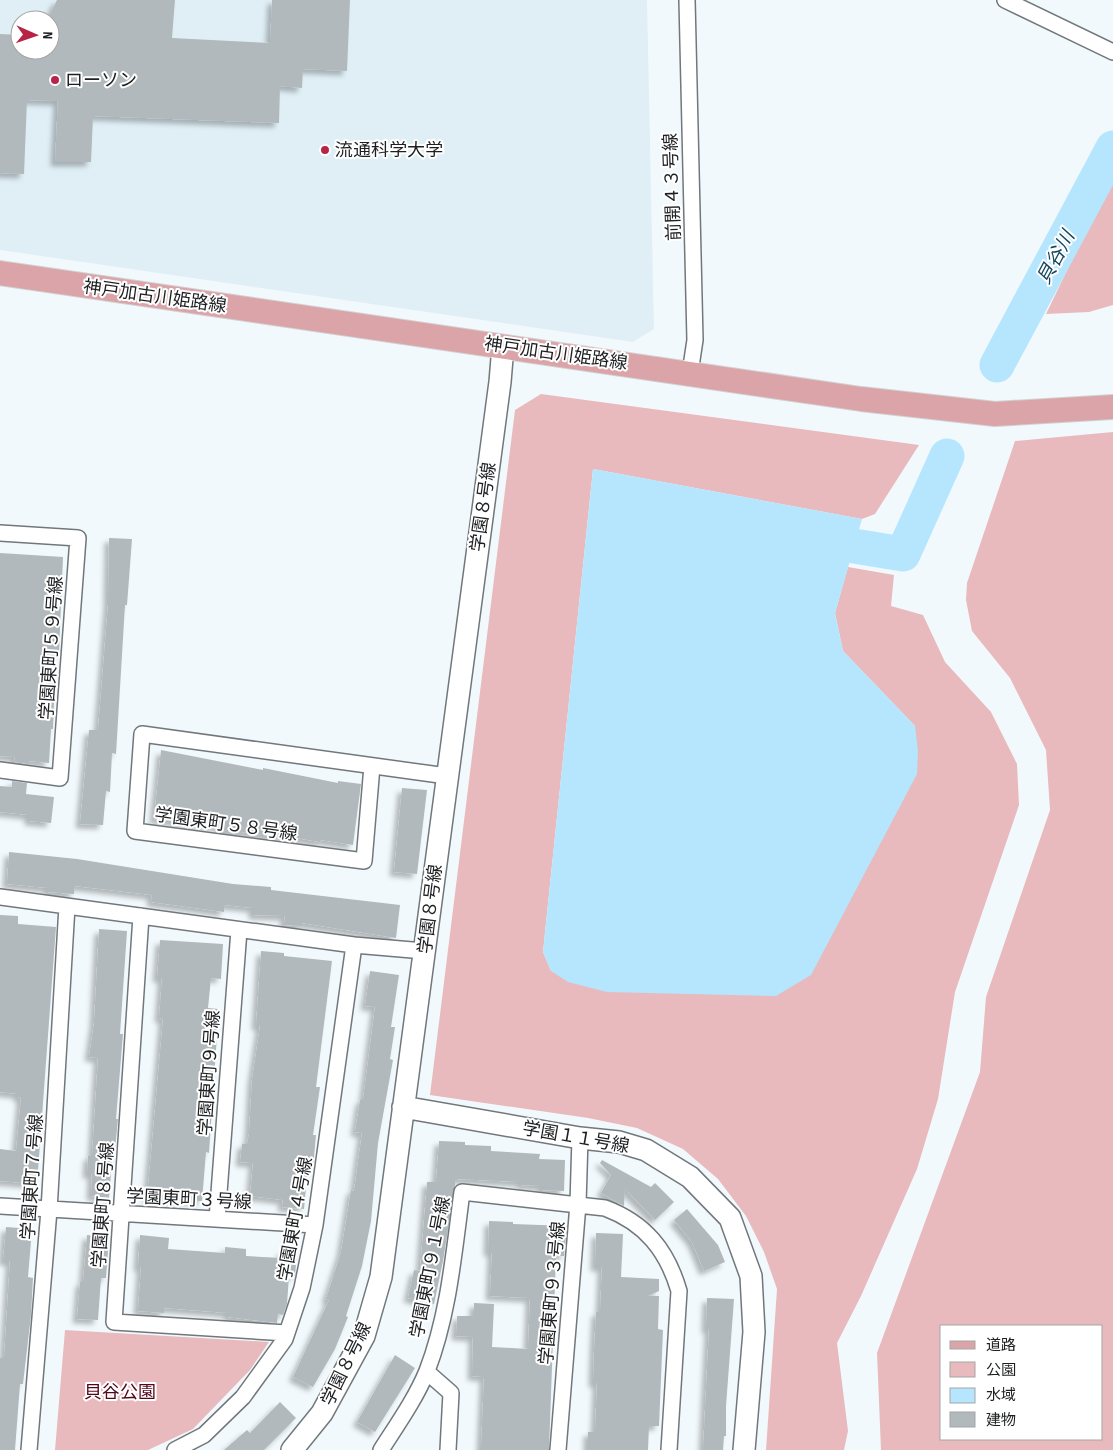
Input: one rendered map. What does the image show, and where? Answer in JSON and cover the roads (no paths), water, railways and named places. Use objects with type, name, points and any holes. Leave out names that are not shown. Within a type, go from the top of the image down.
[{"type":"main road","name":"神戸加古川姫路線","points":[[0,273],[861,399],[995,414],[1113,407]]},
{"type":"street","name":"前開４３号線","points":[[686,0],[695,340],[690,373]]},
{"type":"street","points":[[1004,0],[1113,52]]},
{"type":"street","name":"学園８号線","points":[[292,1450],[322,1413],[364,1336],[381,1277],[500,382],[503,346]]},
{"type":"street","name":"学園東町５９号線","points":[[0,533],[78,538],[60,778],[0,770]]},
{"type":"street","name":"学園東町５８号線","points":[[372,766],[364,861],[135,830],[142,734],[447,776]]},
{"type":"street","points":[[0,896],[354,945],[424,951]]},
{"type":"street","name":"学園東町７号線","points":[[29,1450],[49,1210],[67,906]]},
{"type":"street","name":"学園東町８号線","points":[[140,916],[114,1322],[287,1333]]},
{"type":"street","name":"学園東町９号線","points":[[217,1219],[239,930]]},
{"type":"street","name":"学園東町４号線","points":[[175,1450],[204,1435],[243,1397],[285,1340],[302,1288],[316,1225],[354,945]]},
{"type":"street","name":"学園１１号線","points":[[403,1107],[580,1138],[619,1142],[646,1150],[690,1177],[730,1218],[751,1276],[754,1332],[744,1450]]},
{"type":"street","name":"学園東町９３号線","points":[[558,1450],[578,1204],[580,1138]]},
{"type":"street","name":"学園東町９１号線","points":[[381,1450],[427,1372],[441,1327],[450,1280],[462,1192],[578,1204]]},
{"type":"street","points":[[578,1204],[605,1208],[625,1216],[650,1238],[673,1270],[679,1291],[679,1306],[669,1450]]},
{"type":"street","name":"学園東町３号線","points":[[0,1206],[316,1225]]},
{"type":"street","points":[[427,1372],[451,1393],[448,1450]]},
{"type":"water","points":[[593,469],[862,519],[835,613],[843,651],[915,726],[918,751],[917,774],[811,975],[776,996],[607,992],[568,982],[551,971],[543,952]]},
{"type":"waterway","name":"貝谷川","points":[[997,365],[1113,148]]},
{"type":"waterway","name":"貝谷川","points":[[854,546],[903,554],[947,456]]},
{"type":"place","name":"ローソン","points":[[55,80]]},
{"type":"place","name":"流通科学大学","points":[[325,150]]},
{"type":"park label","name":"貝谷公園","points":[[120,1392]]}]
